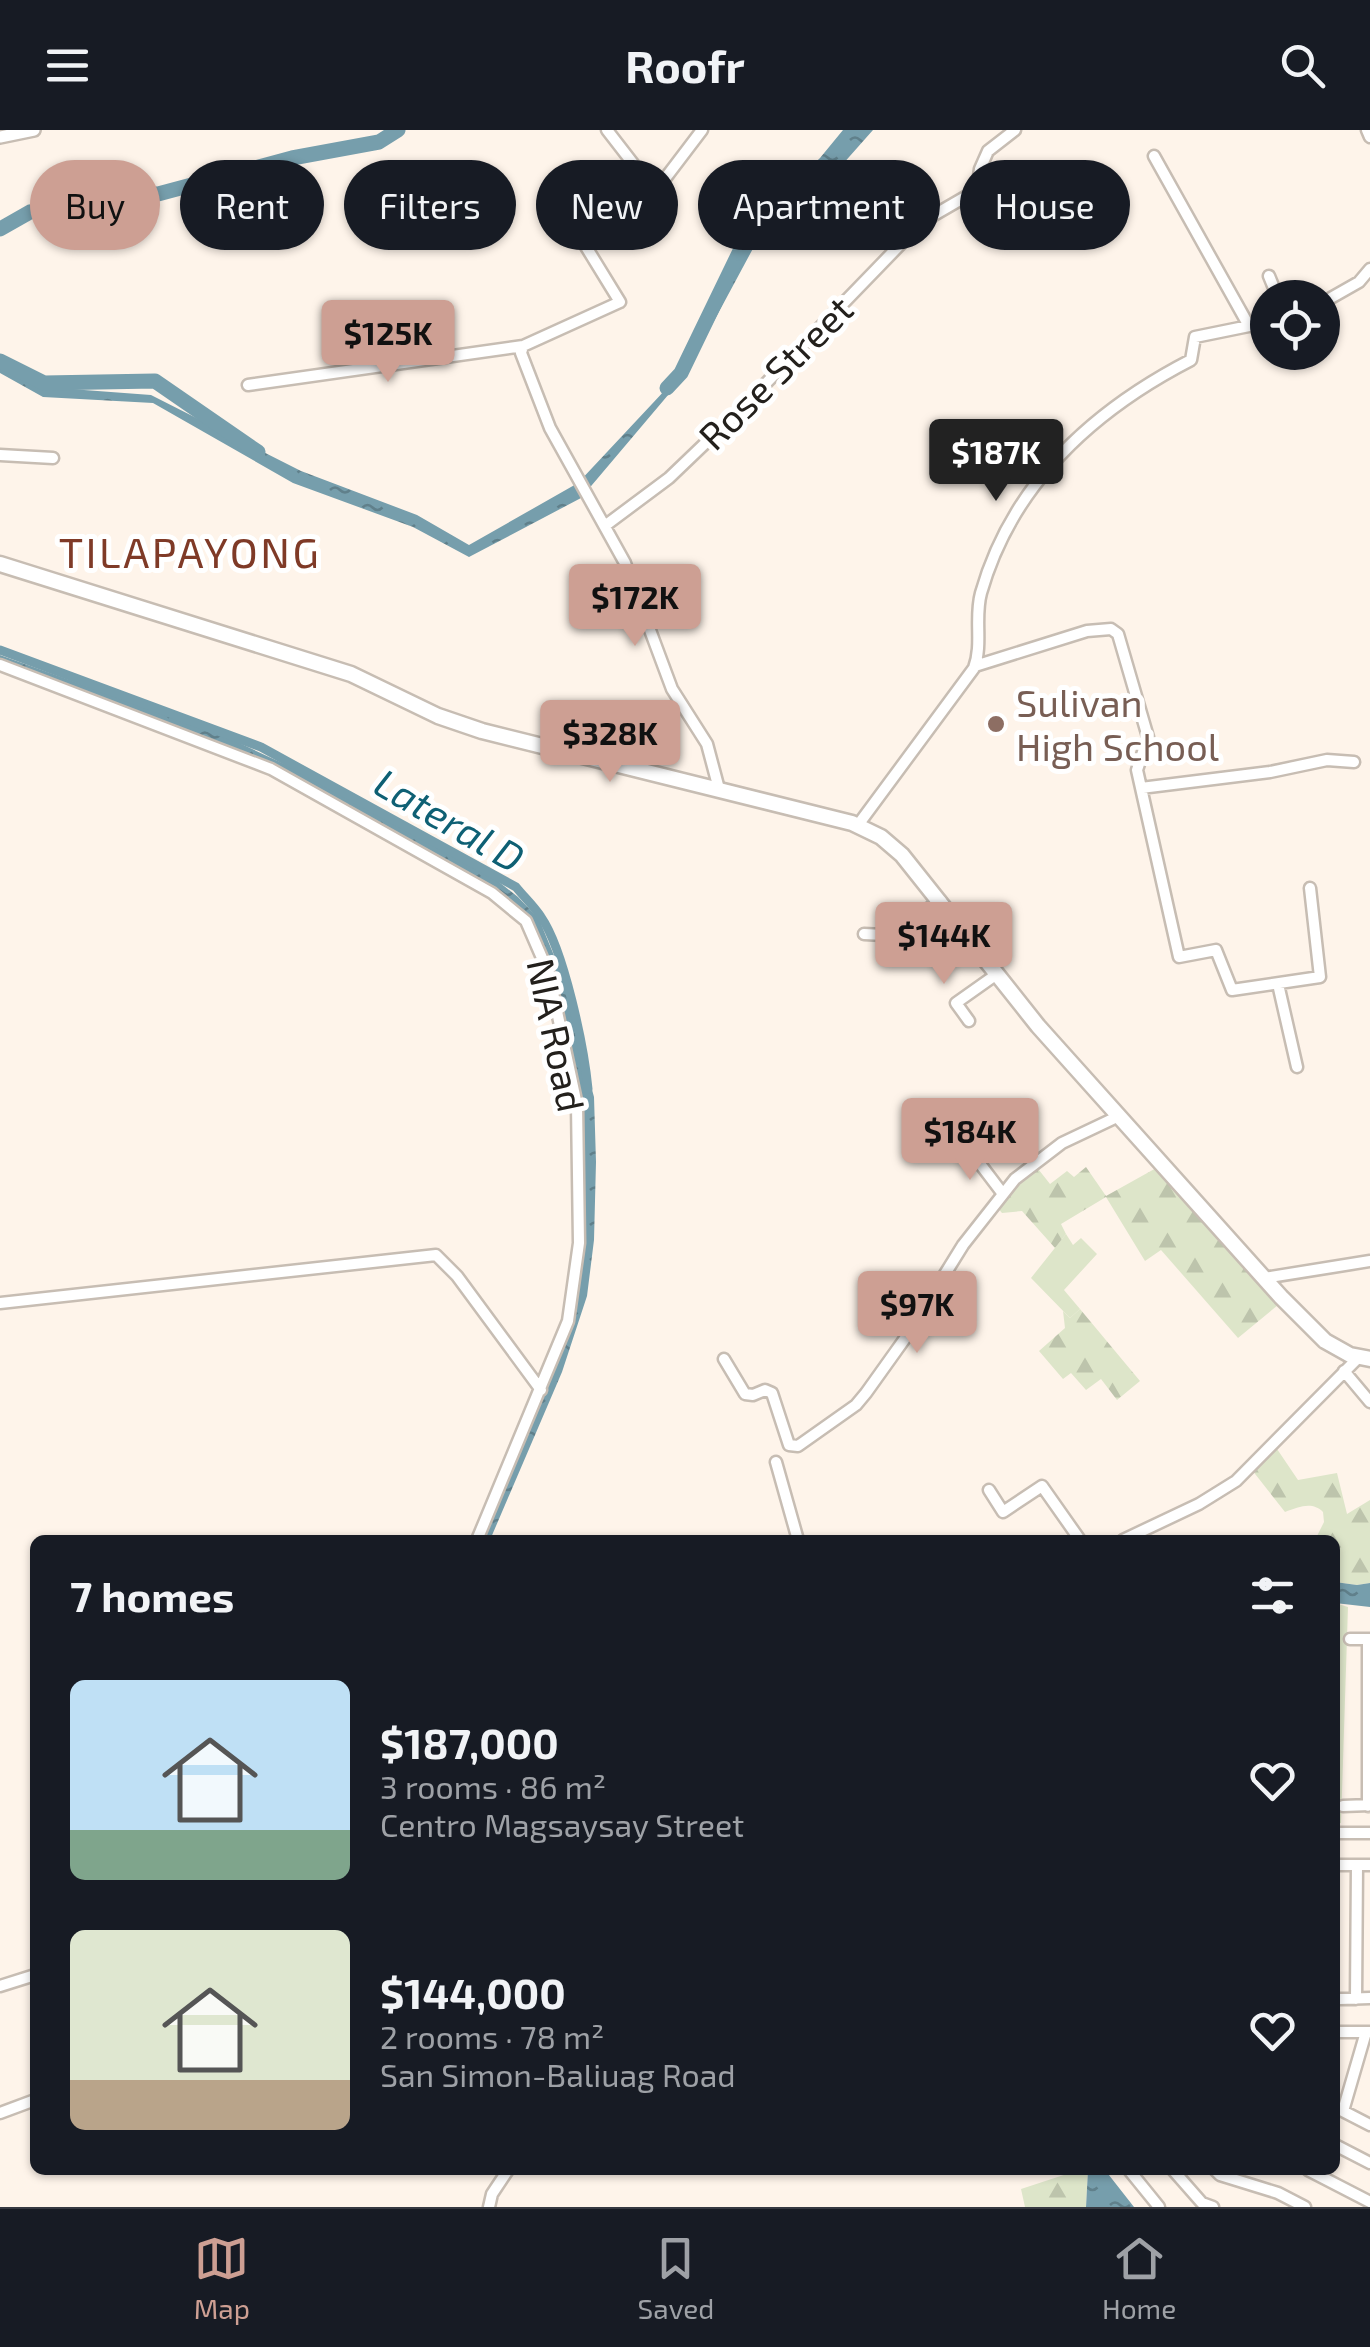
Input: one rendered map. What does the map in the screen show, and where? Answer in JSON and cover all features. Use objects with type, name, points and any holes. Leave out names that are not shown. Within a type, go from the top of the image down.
[{"type":"main road","points":[[0,564],[351,674],[438,716],[482,731],[858,825],[881,837],[902,855],[1038,1026],[1264,1278],[1325,1342],[1364,1358]]},
{"type":"street","points":[[0,137],[34,130]]},
{"type":"street","points":[[606,130],[630,160]]},
{"type":"street","points":[[678,162],[702,130]]},
{"type":"street","name":"Rose Street","points":[[606,525],[657,488],[742,408],[922,222],[972,193],[988,151],[1016,130]]},
{"type":"street","points":[[1366,130],[1370,137]]},
{"type":"street","points":[[858,825],[975,666],[976,613],[982,590],[1019,504],[1078,435],[1106,412],[1190,360],[1195,337],[1248,326],[1154,156]]},
{"type":"street","points":[[248,385],[523,346],[620,302],[588,250]]},
{"type":"street","points":[[1340,292],[1359,282],[1370,269]]},
{"type":"street","points":[[1268,276],[1270,280]]},
{"type":"street","points":[[523,346],[521,353],[550,428],[606,525],[632,580],[672,690],[707,744],[718,789]]},
{"type":"street","points":[[0,456],[53,458]]},
{"type":"street","points":[[975,666],[1086,631],[1114,631],[1148,737],[1137,770],[1179,956],[1216,950],[1232,990],[1320,977],[1310,888]]},
{"type":"street","name":"NIA Road","points":[[0,665],[271,769],[492,893],[526,921],[549,974],[577,1105],[580,1228],[568,1321],[478,1535]]},
{"type":"street","points":[[1142,788],[1270,772],[1327,760],[1354,762]]},
{"type":"street","points":[[864,934],[884,935],[941,902]]},
{"type":"street","points":[[969,1021],[957,1002],[998,974]]},
{"type":"street","points":[[1278,984],[1297,1067]]},
{"type":"street","points":[[724,1360],[746,1394],[772,1392],[789,1445],[798,1446],[856,1405],[866,1393],[963,1246],[1015,1178],[1056,1147],[1119,1116]]},
{"type":"street","points":[[968,1148],[1003,1194]]},
{"type":"street","points":[[0,1303],[436,1254],[457,1276],[540,1390]]},
{"type":"street","points":[[1264,1278],[1370,1261]]},
{"type":"street","points":[[1134,1535],[1200,1504],[1236,1481],[1344,1372],[1364,1358]]},
{"type":"street","points":[[1344,1372],[1370,1402]]},
{"type":"street","points":[[776,1462],[797,1535]]},
{"type":"street","points":[[990,1490],[1003,1512],[1042,1486],[1076,1535]]},
{"type":"street","points":[[1343,1806],[1369,1806],[1369,1638],[1350,1639]]},
{"type":"street","points":[[1340,1833],[1370,1833]]},
{"type":"street","points":[[1340,1865],[1370,1865]]},
{"type":"street","points":[[1356,1998],[1357,1865]]},
{"type":"street","points":[[0,1986],[30,1977]]},
{"type":"street","points":[[1340,1999],[1370,1998]]},
{"type":"street","points":[[1340,2032],[1368,2032],[1340,2106]]},
{"type":"street","points":[[0,2113],[30,2102]]},
{"type":"street","points":[[1340,2110],[1370,2125]]},
{"type":"street","points":[[1340,2148],[1370,2163]]},
{"type":"street","points":[[488,2207],[505,2175]]},
{"type":"street","points":[[1133,2175],[1159,2207]]},
{"type":"street","points":[[1177,2175],[1202,2204],[1214,2207]]},
{"type":"street","points":[[1220,2175],[1278,2193],[1305,2207]]},
{"type":"street","points":[[1318,2175],[1370,2202]]},
{"type":"green space","points":[[1035,1165],[1050,1184],[1067,1171],[1074,1177],[1086,1167],[1106,1196],[1158,1167],[1278,1305],[1238,1338],[1161,1250],[1145,1261],[1106,1197],[1061,1224],[1066,1234],[1055,1248],[1022,1211],[1002,1213],[997,1207],[1017,1180]]},
{"type":"green space","points":[[1066,1234],[1073,1245],[1081,1238],[1097,1254],[1064,1290],[1080,1309],[1070,1318],[1031,1278]]},
{"type":"green space","points":[[1080,1309],[1140,1381],[1117,1400],[1101,1379],[1086,1390],[1071,1373],[1063,1379],[1039,1351],[1065,1328],[1063,1311],[1070,1318]]},
{"type":"green space","points":[[1275,1446],[1298,1480],[1337,1473],[1347,1514],[1370,1500],[1370,1583],[1340,1583],[1340,1535],[1318,1535],[1324,1522],[1323,1512],[1310,1506],[1285,1512],[1252,1470]]},
{"type":"green space","points":[[1340,1605],[1348,1607],[1340,1823]]},
{"type":"green space","points":[[1064,2175],[1088,2175],[1086,2207],[1025,2207],[1021,2189]]},
{"type":"water","points":[[843,130],[873,130],[846,160],[820,158]]},
{"type":"water","points":[[740,250],[752,250],[685,375],[581,498],[469,557],[413,527],[293,483],[153,403],[43,397],[0,373],[0,362],[44,387],[151,395],[301,471],[417,515],[469,545],[578,483],[681,373]]},
{"type":"water","name":"Lateral D","points":[[0,655],[220,734],[312,777],[494,878],[539,919],[560,970],[594,1097],[594,1240],[587,1296],[562,1372],[492,1535],[482,1535],[571,1320],[580,1104],[552,974],[536,931],[516,906],[485,885],[296,778],[0,662]]},
{"type":"water","points":[[1340,1583],[1370,1583],[1370,1607],[1340,1604]]},
{"type":"water","points":[[1088,2175],[1109,2175],[1134,2207],[1086,2207]]},
{"type":"waterway","points":[[0,229],[30,212],[158,194],[292,158],[379,142],[398,130]]},
{"type":"waterway","points":[[667,388],[681,373],[740,250]]},
{"type":"waterway","points":[[0,361],[44,383],[155,381],[258,452]]},
{"type":"waterway","name":"Lateral D","points":[[0,650],[261,747],[516,887],[541,917],[557,952],[577,1025],[588,1089]]},
{"type":"place","name":"Sulivan High School","points":[[996,724]]},
{"type":"district","name":"TILAPAYONG","points":[[190,551]]}]
